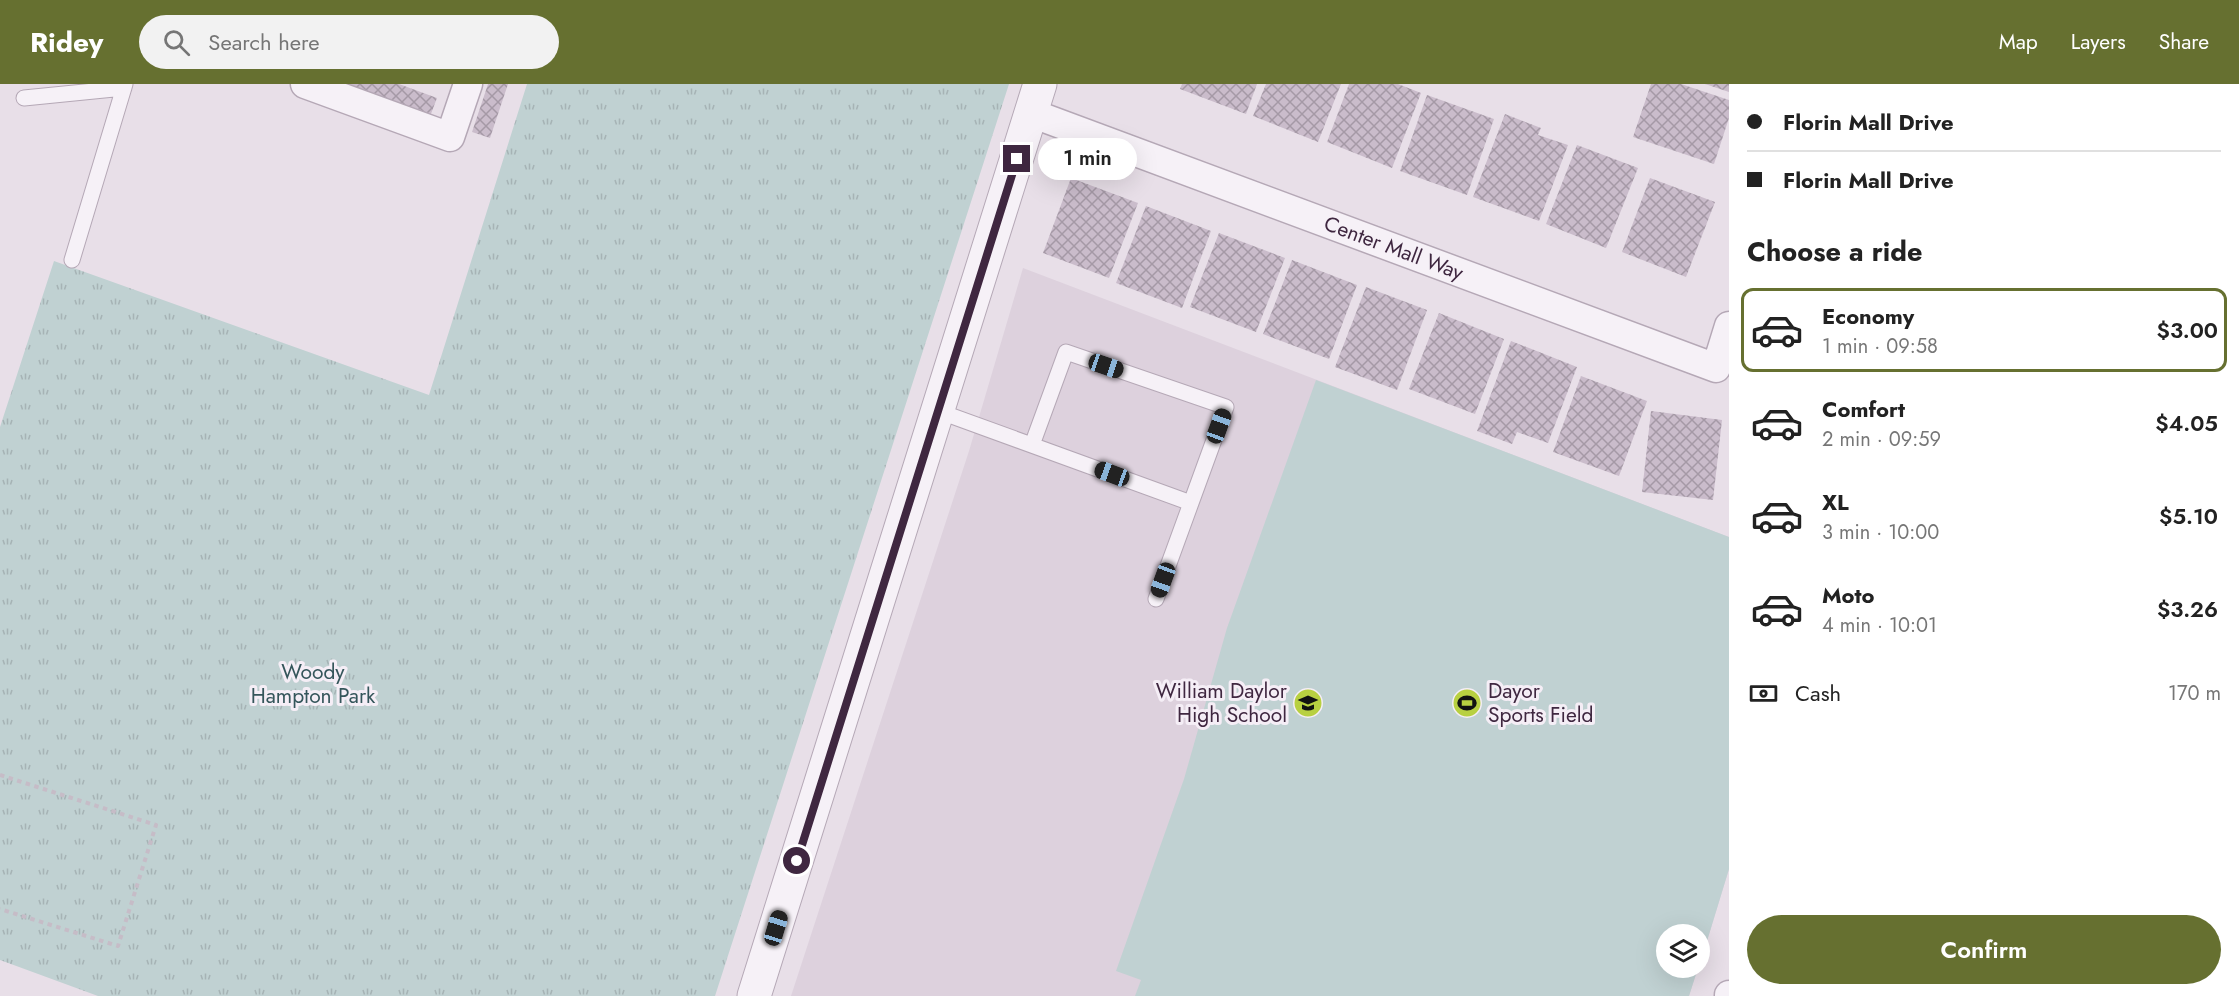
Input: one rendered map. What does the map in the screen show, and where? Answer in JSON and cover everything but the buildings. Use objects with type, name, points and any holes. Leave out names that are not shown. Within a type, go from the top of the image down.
[{"type":"street","points":[[304,84],[450,137],[468,84]]},
{"type":"street","points":[[754,996],[1036,99]]},
{"type":"street","name":"Center Mall Way","points":[[1036,99],[1716,368],[1729,326]]},
{"type":"lane","points":[[24,98],[125,86],[72,260]]},
{"type":"lane","points":[[1032,445],[1066,352],[1226,407],[1156,599]]},
{"type":"lane","points":[[938,411],[1191,503]]},
{"type":"path","points":[[0,775],[156,825],[118,946],[0,909]]},
{"type":"shaded area","name":"William Daylor High School","points":[[1023,268],[1729,537],[1729,869],[1710,931],[1710,924],[1656,924],[1656,978],[1695,978],[1689,996],[791,996],[969,451]]},
{"type":"green space","name":"Woody Hampton Park","points":[[527,84],[1009,84],[715,996],[98,996],[0,960],[0,427],[54,261],[429,395]]},
{"type":"green space","name":"Dayor Sports Field","points":[[1316,380],[1729,537],[1729,869],[1710,931],[1710,924],[1656,924],[1656,978],[1695,978],[1689,996],[1135,996],[1141,980],[1116,971],[1184,779],[1227,628]]},
{"type":"place","name":"William Daylor High School","points":[[1308,703]]},
{"type":"place","name":"Dayor Sports Field","points":[[1467,703]]},
{"type":"route","points":[[797,861],[1017,159]]}]
